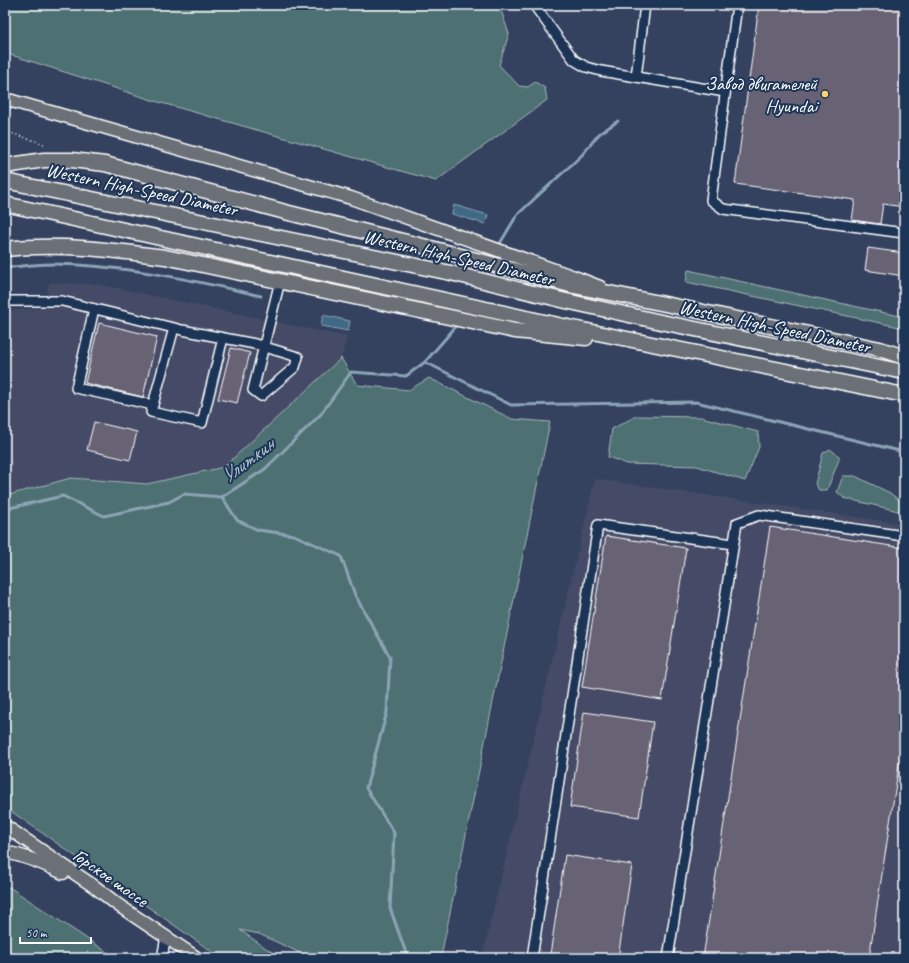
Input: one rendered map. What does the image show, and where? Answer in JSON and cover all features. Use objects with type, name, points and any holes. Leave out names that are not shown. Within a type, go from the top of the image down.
[{"type":"highway","points":[[5,166],[44,160],[72,160],[105,164],[574,286],[873,348],[904,356]]},
{"type":"highway","name":"Western High-Speed Diameter","points":[[5,181],[444,272],[661,322],[904,372]]},
{"type":"highway","points":[[5,204],[657,345],[904,395]]},
{"type":"highway","points":[[5,248],[43,246],[122,251],[165,257],[515,332],[657,345]]},
{"type":"main road","points":[[5,99],[351,198],[562,272],[618,295]]},
{"type":"main road","name":"Горское шоссе","points":[[5,826],[197,958]]},
{"type":"main road","points":[[5,852],[17,854],[44,863],[118,905]]},
{"type":"street","points":[[534,5],[574,60],[586,67],[601,71],[725,92]]},
{"type":"street","points":[[636,77],[645,5]]},
{"type":"street","points":[[737,5],[711,200],[723,209],[904,233]]},
{"type":"street","points":[[5,301],[62,301],[174,328],[255,344],[264,348],[298,357],[295,367],[262,396],[254,390],[264,348],[280,281]]},
{"type":"street","points":[[94,309],[76,388],[153,405]]},
{"type":"street","points":[[174,328],[151,412],[202,423],[223,338]]},
{"type":"street","points":[[668,958],[737,523],[759,515],[904,536]]},
{"type":"street","points":[[532,958],[598,525],[734,544]]},
{"type":"street","points":[[162,958],[166,937]]},
{"type":"path","points":[[5,130],[44,144]]},
{"type":"shaded area","points":[[454,205],[488,215],[485,224],[452,214]]},
{"type":"shaded area","points":[[49,283],[97,284],[347,337],[341,358],[224,467],[147,484],[71,478],[5,496],[5,311],[45,308]]},
{"type":"shaded area","points":[[323,315],[350,321],[348,331],[321,326]]},
{"type":"shaded area","points":[[595,479],[904,524],[904,958],[482,958]]},
{"type":"green space","points":[[5,5],[492,5],[502,13],[509,34],[499,65],[519,86],[528,87],[535,82],[545,88],[547,100],[436,181],[155,101],[5,53]]},
{"type":"green space","points":[[688,270],[904,317],[904,328],[686,282]]},
{"type":"green space","points":[[341,358],[357,385],[409,390],[429,378],[512,419],[550,422],[442,952],[438,958],[311,958],[259,934],[240,930],[273,953],[276,958],[221,958],[5,807],[5,496],[71,478],[147,484],[224,467]]},
{"type":"green space","points":[[636,416],[701,417],[758,432],[759,447],[745,481],[697,466],[627,464],[608,457],[612,429]]},
{"type":"green space","points":[[830,449],[840,457],[827,490],[819,490],[815,484],[823,453]]},
{"type":"green space","points":[[843,476],[855,476],[890,493],[904,504],[898,511],[844,498],[837,492]]},
{"type":"green space","points":[[9,887],[116,958],[5,958],[5,888]]},
{"type":"building","name":"Завод двигателей Hyundai","points":[[759,5],[904,5],[904,207],[883,204],[880,224],[852,220],[855,200],[735,184]]},
{"type":"building","points":[[868,248],[904,253],[904,276],[865,270]]},
{"type":"building","points":[[99,323],[157,337],[143,397],[85,383]]},
{"type":"building","points":[[231,348],[250,353],[237,403],[218,399]]},
{"type":"building","points":[[94,422],[137,432],[130,460],[87,450]]},
{"type":"building","points":[[770,527],[904,548],[904,732],[869,958],[703,958]]},
{"type":"building","points":[[606,536],[686,548],[662,700],[582,687]]},
{"type":"building","points":[[584,712],[653,722],[639,817],[570,807]]},
{"type":"building","points":[[565,855],[632,865],[618,958],[572,958],[550,955]]},
{"type":"waterway","points":[[499,245],[517,215],[582,155],[599,134],[618,121]]},
{"type":"waterway","points":[[5,268],[54,264],[106,267],[158,274],[261,296]]},
{"type":"waterway","name":"Улиткин","points":[[5,509],[63,496],[104,516],[169,502],[184,494],[222,497],[265,469],[321,414],[351,372],[406,376],[425,362],[458,324]]},
{"type":"waterway","points":[[425,362],[511,405],[696,402],[904,452]]},
{"type":"waterway","points":[[222,497],[237,520],[258,530],[294,535],[341,556],[355,595],[390,657],[387,712],[366,788],[394,833],[390,908],[406,953],[410,958]]},
{"type":"place","name":"Завод двигателей Hyundai","points":[[825,94]]}]
